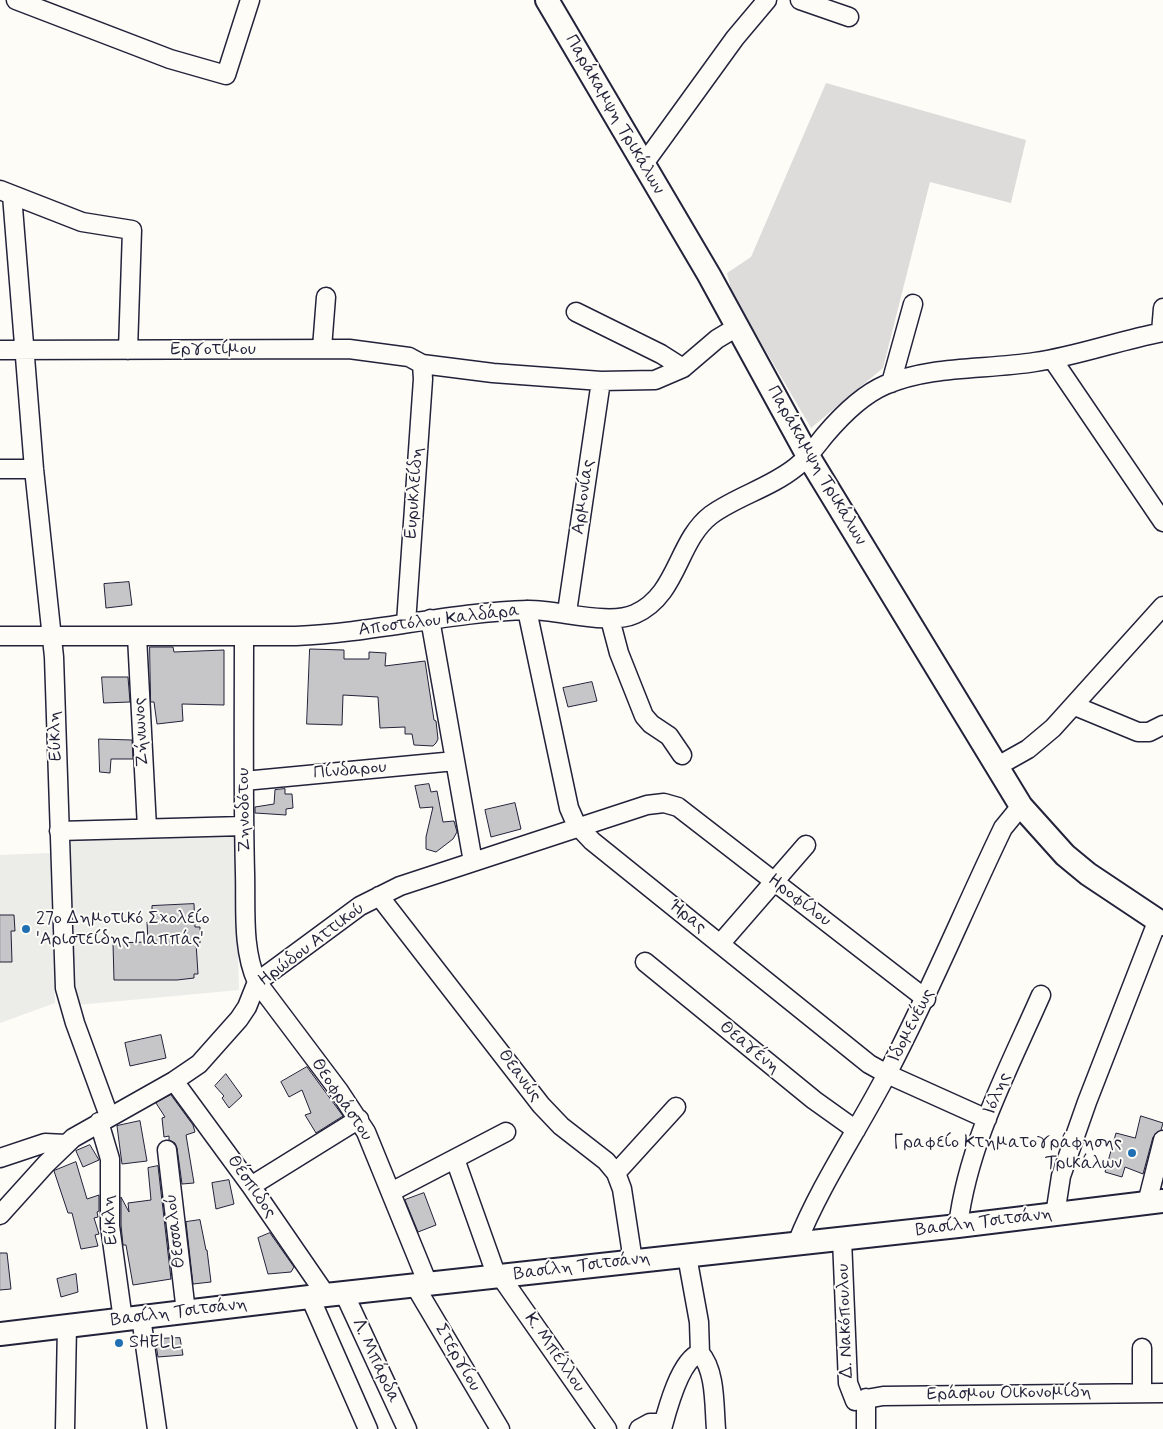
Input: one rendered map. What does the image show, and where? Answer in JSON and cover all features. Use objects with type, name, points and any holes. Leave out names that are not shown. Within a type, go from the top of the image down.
[{"type":"main road","name":"Παράκαμψη Τρικάλων","points":[[547,0],[709,276],[808,456],[996,768],[1021,806],[1065,855],[1088,874],[1161,918]]},
{"type":"main road","name":"Βασίλη Τσιτσάνη","points":[[0,1334],[327,1295],[958,1226],[1155,1202]]},
{"type":"street","points":[[16,0],[170,59],[226,75],[250,0]]},
{"type":"street","points":[[643,164],[735,38],[767,0]]},
{"type":"street","points":[[800,0],[849,17]]},
{"type":"street","points":[[6,192],[82,222],[132,230],[128,350]]},
{"type":"street","name":"Εύκλη","points":[[6,192],[26,350],[34,469],[52,636],[65,988],[104,1119],[110,1159],[111,1233],[157,1429]]},
{"type":"street","points":[[322,348],[326,297]]},
{"type":"street","points":[[891,383],[914,304]]},
{"type":"street","points":[[1162,332],[1163,308]]},
{"type":"street","points":[[576,312],[661,354],[683,368]]},
{"type":"street","name":"Εργοτίμου","points":[[0,350],[322,348],[390,352],[416,358],[422,364],[494,373],[601,381],[655,380],[683,368],[717,339],[737,327]]},
{"type":"street","name":"Αποστόλου Καλδάρα","points":[[0,636],[244,637],[314,635],[430,619],[527,610],[567,612],[610,619],[637,613],[656,600],[665,589],[706,519],[722,508],[782,476],[808,456],[849,410],[872,392],[891,383],[929,372],[1000,367],[1053,360],[1162,332]]},
{"type":"street","points":[[1053,360],[1163,522]]},
{"type":"street","name":"Ευρυκλείδη","points":[[406,623],[423,379],[422,364]]},
{"type":"street","name":"Αρμονίας","points":[[567,612],[601,381]]},
{"type":"street","points":[[0,468],[34,469]]},
{"type":"street","points":[[996,768],[1028,750],[1075,706],[1163,606]]},
{"type":"street","name":"Ήρας","points":[[527,610],[570,808],[579,828],[856,1054],[887,1074],[987,1120]]},
{"type":"street","points":[[430,619],[473,862]]},
{"type":"street","points":[[610,619],[619,653],[644,716],[651,724],[670,736],[682,755]]},
{"type":"street","name":"Ζήνωνος","points":[[137,636],[147,828]]},
{"type":"street","name":"Ζηνοδότου","points":[[244,637],[244,826],[247,942],[250,964],[257,982]]},
{"type":"street","points":[[1075,706],[1138,732],[1149,732],[1163,725]]},
{"type":"street","name":"Πίνδαρου","points":[[244,781],[455,761]]},
{"type":"street","name":"Ηρώδου Αττικού","points":[[0,1215],[66,1144],[104,1119],[192,1070],[217,1046],[246,1007],[257,982],[342,918],[379,896],[473,862],[647,805],[671,804]]},
{"type":"street","name":"Ηροφίλου","points":[[671,804],[926,999]]},
{"type":"street","name":"Ιδομενέως","points":[[797,1243],[822,1188],[887,1074],[926,999],[995,844],[1008,820],[1021,806]]},
{"type":"street","points":[[59,831],[244,826]]},
{"type":"street","points":[[720,944],[806,845]]},
{"type":"street","name":"Θεανώς","points":[[379,896],[541,1105],[561,1126],[606,1161],[616,1173],[624,1199],[634,1261]]},
{"type":"street","points":[[1055,1215],[1058,1189],[1064,1166],[1161,918]]},
{"type":"street","name":"Θεαγένη","points":[[645,962],[814,1100],[856,1130]]},
{"type":"street","name":"Θεοφράστου","points":[[257,982],[359,1120],[370,1140],[391,1192],[422,1285]]},
{"type":"street","name":"Ιόλης","points":[[958,1226],[966,1177],[987,1120],[1040,995]]},
{"type":"street","name":"Θέσπιδος","points":[[174,1081],[251,1186],[327,1295]]},
{"type":"street","points":[[616,1173],[676,1107]]},
{"type":"street","points":[[251,1186],[359,1120]]},
{"type":"street","points":[[391,1192],[506,1132]]},
{"type":"street","points":[[1155,1202],[1163,1140]]},
{"type":"street","points":[[0,1158],[45,1143],[66,1144]]},
{"type":"street","name":"Θεσσαλού","points":[[167,1150],[186,1312]]},
{"type":"street","name":"Κ. Μπέλλου","points":[[455,1159],[499,1277],[607,1429]]},
{"type":"street","name":"Δ. Νακόπουλου","points":[[842,1238],[848,1383],[860,1400],[866,1429]]},
{"type":"street","points":[[686,1256],[699,1322],[700,1353],[706,1361],[710,1373],[716,1429]]},
{"type":"street","name":"Στεργίου","points":[[422,1285],[500,1429]]},
{"type":"street","points":[[327,1295],[368,1429]]},
{"type":"street","name":"Λ. Μπάρδα","points":[[327,1295],[407,1429]]},
{"type":"street","points":[[65,1429],[68,1326]]},
{"type":"street","points":[[1142,1348],[1142,1393]]},
{"type":"street","points":[[639,1429],[650,1423],[662,1426],[684,1369],[691,1358],[700,1353]]},
{"type":"street","name":"Εράσμου Οικονομίδη","points":[[860,1400],[883,1396],[1163,1393]]},
{"type":"shaded area","points":[[826,83],[1026,140],[1011,203],[930,182],[883,368],[811,428],[732,293],[727,273],[751,257]]},
{"type":"shaded area","points":[[235,831],[239,990],[77,1005],[72,978],[68,836]]},
{"type":"shaded area","name":"27ο Δημοτικό Σχολείο 'Αριστείδης Παππάς'","points":[[50,853],[55,1003],[0,1023],[0,855]]},
{"type":"building","points":[[129,582],[132,605],[106,608],[104,584]]},
{"type":"building","points":[[150,647],[173,647],[174,652],[224,650],[224,705],[182,704],[183,721],[157,724],[154,702],[151,702]]},
{"type":"building","points":[[310,649],[344,650],[344,659],[369,659],[369,652],[386,653],[385,666],[425,661],[434,720],[436,721],[438,739],[436,743],[433,746],[414,745],[412,734],[405,734],[405,727],[380,728],[378,697],[343,695],[342,725],[307,724]]},
{"type":"building","points":[[102,677],[128,677],[130,702],[104,703]]},
{"type":"building","points":[[592,682],[597,701],[568,707],[563,688]]},
{"type":"building","points":[[99,739],[132,740],[133,759],[111,759],[110,773],[100,772]]},
{"type":"building","points":[[429,784],[431,792],[437,791],[443,822],[454,821],[457,832],[453,839],[436,852],[426,849],[426,837],[433,807],[420,808],[415,786]]},
{"type":"building","points":[[285,789],[285,794],[292,794],[293,808],[286,809],[286,815],[255,813],[255,807],[274,804],[275,790]]},
{"type":"building","points":[[515,803],[521,829],[491,837],[485,810]]},
{"type":"building","points":[[194,904],[195,927],[200,927],[200,943],[196,943],[198,974],[194,974],[194,978],[177,980],[114,980],[113,943],[148,942],[147,922],[152,922],[152,906]]},
{"type":"building","points":[[0,915],[14,915],[15,931],[11,931],[12,962],[0,962]]},
{"type":"building","points":[[161,1035],[166,1058],[130,1066],[125,1043]]},
{"type":"building","points":[[307,1067],[343,1116],[316,1133],[305,1115],[311,1113],[302,1090],[289,1097],[281,1082]]},
{"type":"building","points":[[226,1074],[242,1096],[229,1108],[222,1098],[224,1096],[215,1086]]},
{"type":"building","points":[[171,1095],[193,1125],[195,1132],[186,1135],[194,1183],[182,1184],[177,1148],[175,1143],[169,1140],[169,1136],[164,1137],[162,1118],[165,1117],[156,1103]]},
{"type":"building","name":"Γραφείο Κτηματογράφησης Τρικάλων","points":[[1141,1116],[1163,1123],[1161,1130],[1153,1137],[1143,1174],[1125,1167],[1122,1177],[1105,1172],[1116,1133],[1135,1138]]},
{"type":"building","points":[[140,1121],[147,1161],[122,1164],[117,1126]]},
{"type":"building","points":[[90,1145],[99,1160],[83,1167],[76,1151]]},
{"type":"building","points":[[76,1162],[87,1199],[99,1195],[98,1217],[94,1218],[99,1234],[95,1235],[98,1246],[81,1249],[72,1213],[68,1213],[54,1171]]},
{"type":"building","points":[[158,1166],[171,1279],[133,1285],[126,1245],[123,1245],[121,1197],[129,1212],[128,1203],[151,1200],[148,1168]]},
{"type":"building","points":[[229,1180],[234,1204],[216,1209],[212,1183]]},
{"type":"building","points":[[424,1193],[436,1225],[418,1232],[405,1200]]},
{"type":"building","points":[[200,1220],[207,1250],[211,1282],[193,1284],[186,1222]]},
{"type":"building","points":[[270,1233],[294,1267],[291,1272],[268,1274],[258,1238]]},
{"type":"building","points":[[0,1253],[7,1253],[11,1289],[0,1290]]},
{"type":"building","points":[[76,1274],[78,1292],[61,1297],[57,1279]]},
{"type":"building","points":[[180,1338],[183,1355],[158,1357],[155,1339]]},
{"type":"place","name":"27ο Δημοτικό Σχολείο 'Αριστείδης Παππάς'","points":[[26,929]]},
{"type":"place","name":"Γραφείο Κτηματογράφησης Τρικάλων","points":[[1132,1153]]},
{"type":"place","name":"SHELL","points":[[119,1343]]}]
